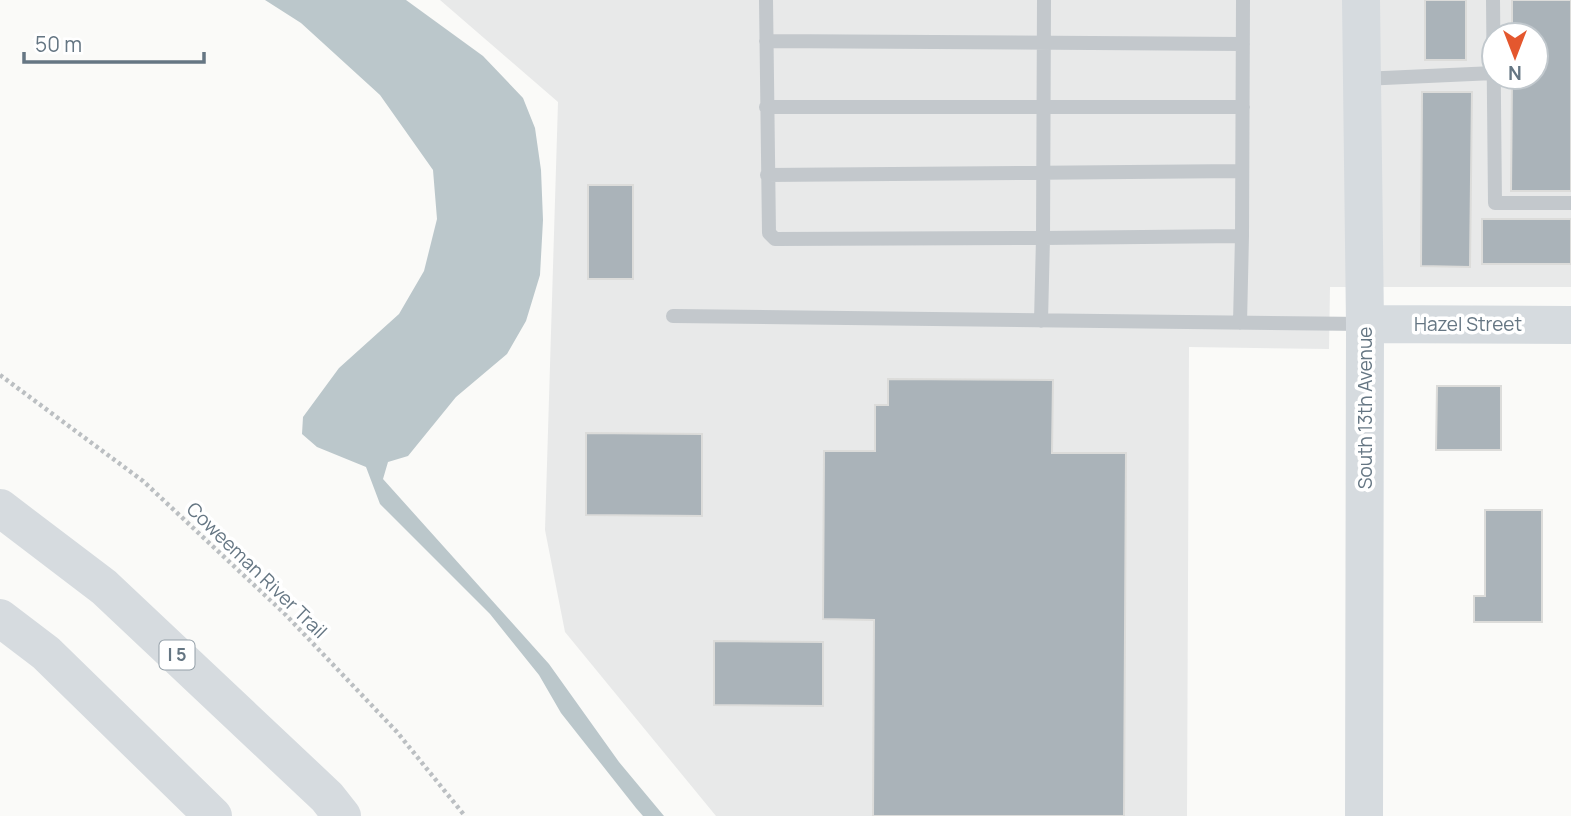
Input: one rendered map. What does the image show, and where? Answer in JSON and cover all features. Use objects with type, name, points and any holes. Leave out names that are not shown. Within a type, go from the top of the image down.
[{"type":"main road","name":"South 13th Avenue","points":[[1361,0],[1366,324],[1364,816]]},
{"type":"main road","name":"Hazel Street","points":[[1366,324],[1571,325]]},
{"type":"main road","name":"I 5","points":[[0,508],[104,587],[327,797],[342,816]]},
{"type":"main road","points":[[0,618],[46,653],[213,816]]},
{"type":"lane","points":[[766,0],[769,233],[775,239],[1241,236]]},
{"type":"lane","points":[[1041,321],[1044,0]]},
{"type":"lane","points":[[1240,323],[1243,0]]},
{"type":"lane","points":[[1493,0],[1493,21]]},
{"type":"lane","points":[[766,41],[1243,44]]},
{"type":"lane","points":[[1362,79],[1480,74]]},
{"type":"lane","points":[[1494,91],[1495,203],[1571,203]]},
{"type":"lane","points":[[766,107],[1243,107]]},
{"type":"lane","points":[[767,175],[1242,171]]},
{"type":"lane","points":[[673,317],[1366,324]]},
{"type":"path","name":"Coweeman River Trail","points":[[0,375],[143,481],[284,613],[397,732],[465,816]]},
{"type":"shaded area","points":[[265,0],[406,0],[483,56],[523,98],[535,128],[541,170],[543,220],[540,275],[526,321],[507,354],[456,397],[408,456],[388,462],[383,479],[549,664],[619,762],[664,816],[643,816],[636,808],[561,713],[539,675],[490,614],[380,504],[366,467],[317,447],[302,434],[303,417],[339,368],[399,314],[424,271],[437,219],[433,170],[380,95],[301,23]]},
{"type":"shaded area","points":[[440,0],[1571,0],[1571,287],[1330,287],[1329,349],[1189,347],[1187,816],[716,816],[565,632],[545,530],[558,102]]},
{"type":"building","points":[[1425,0],[1466,0],[1466,60],[1425,60]]},
{"type":"building","points":[[1512,0],[1571,0],[1571,191],[1511,191],[1512,91],[1550,91],[1550,21],[1512,21]]},
{"type":"building","points":[[1422,92],[1472,92],[1470,267],[1421,266]]},
{"type":"building","points":[[588,185],[633,185],[633,279],[588,279]]},
{"type":"building","points":[[1482,219],[1571,219],[1571,264],[1482,264]]},
{"type":"building","points":[[888,379],[1053,380],[1052,453],[1126,453],[1124,816],[873,816],[874,620],[823,619],[824,451],[875,451],[875,405],[888,405]]},
{"type":"building","points":[[1437,386],[1501,386],[1501,450],[1436,450]]},
{"type":"building","points":[[586,433],[702,434],[702,516],[586,515]]},
{"type":"building","points":[[1485,510],[1542,510],[1542,622],[1474,622],[1474,596],[1485,596]]},
{"type":"building","points":[[714,641],[823,642],[823,706],[714,705]]}]
